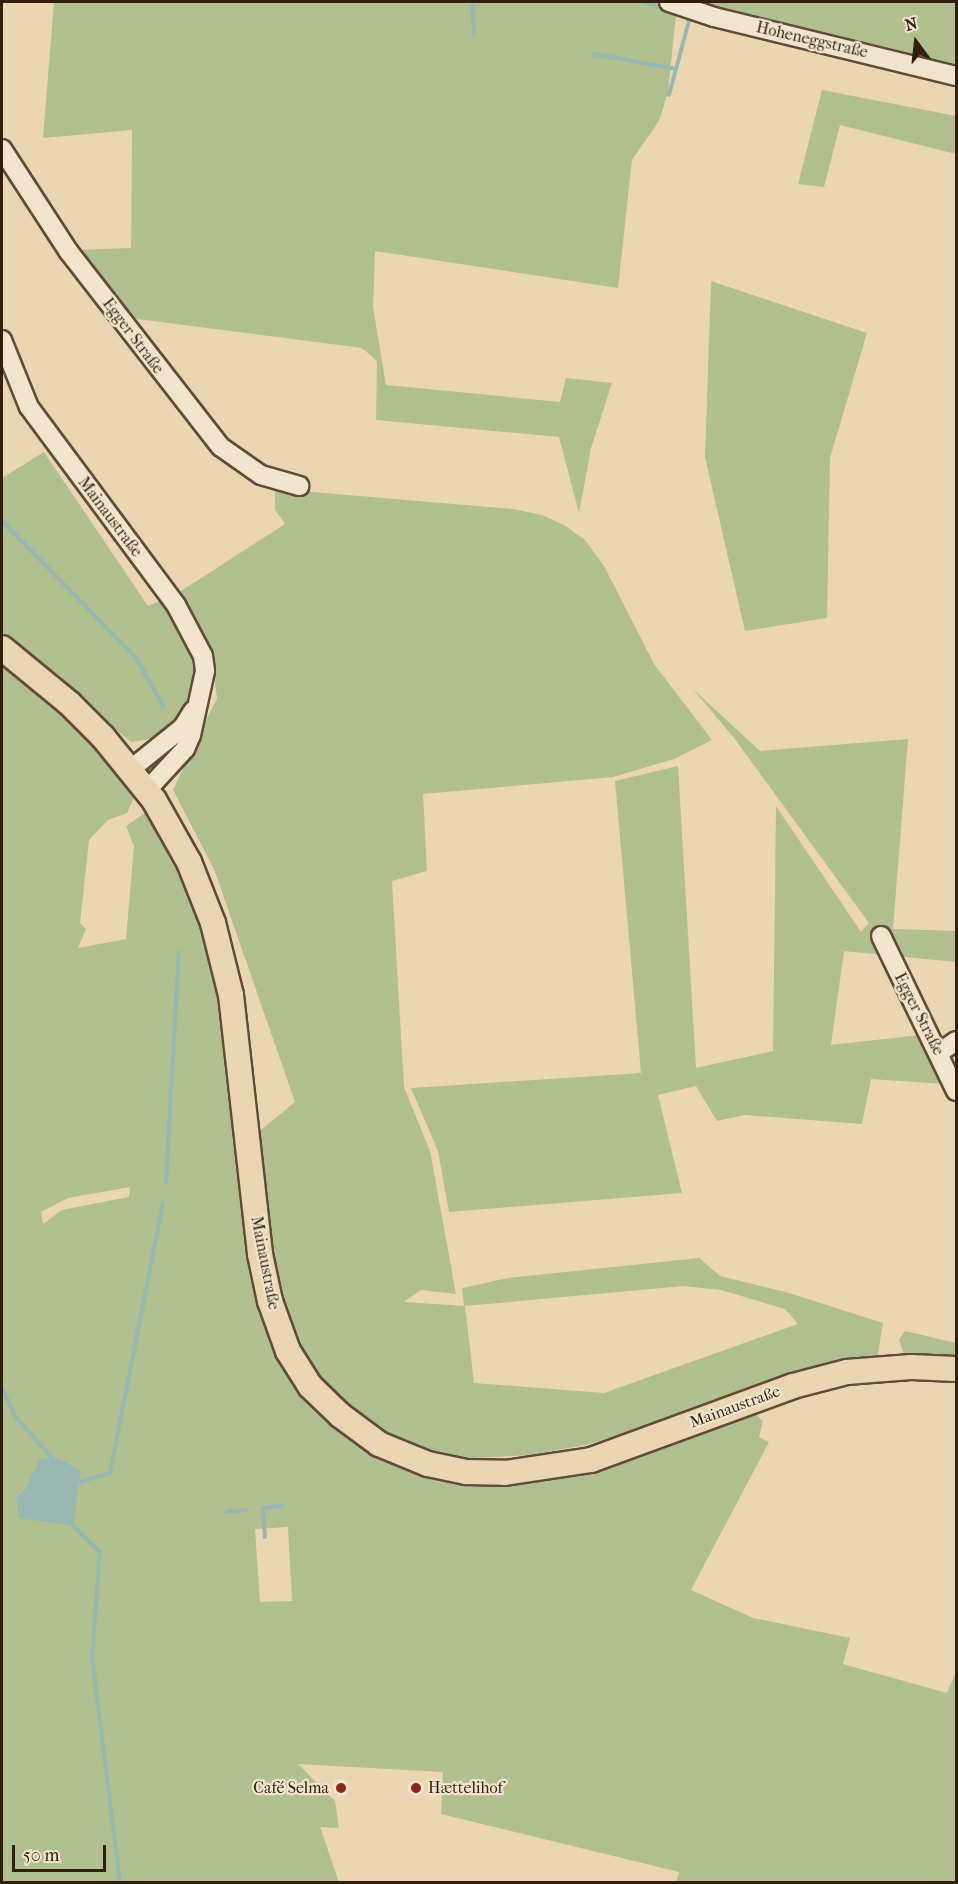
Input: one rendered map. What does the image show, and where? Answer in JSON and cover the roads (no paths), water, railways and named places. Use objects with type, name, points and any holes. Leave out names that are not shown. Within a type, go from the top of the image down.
[{"type":"main road","points":[[2,648],[69,703],[131,769],[147,790]]},
{"type":"main road","name":"Mainaustraße","points":[[147,790],[189,862],[222,953],[232,1006],[260,1254],[270,1301],[288,1351],[310,1386],[340,1415],[379,1444],[428,1464],[466,1472],[543,1469],[634,1446],[793,1386],[846,1372],[911,1367],[957,1369]]},
{"type":"street","name":"Hoheneggstraße","points":[[669,2],[714,17],[957,76]]},
{"type":"street","name":"Egger Straße","points":[[2,149],[69,252],[221,447],[261,475],[299,486]]},
{"type":"street","name":"Mainaustraße","points":[[2,340],[29,407],[190,625],[205,671],[201,697],[185,748],[147,790]]},
{"type":"street","name":"Mainaustraße","points":[[131,769],[183,727],[201,697]]},
{"type":"street","name":"Egger Straße","points":[[881,936],[957,1091]]},
{"type":"street","points":[[939,1053],[957,1041]]},
{"type":"water","points":[[58,1457],[81,1471],[73,1526],[19,1518],[16,1497],[25,1489],[40,1459]]},
{"type":"waterway","points":[[472,2],[474,33]]},
{"type":"waterway","points":[[644,2],[666,9]]},
{"type":"waterway","points":[[669,95],[690,17]]},
{"type":"waterway","points":[[593,54],[676,69]]},
{"type":"waterway","points":[[2,521],[136,658],[164,707]]},
{"type":"waterway","points":[[166,1182],[179,952]]},
{"type":"waterway","points":[[80,1482],[110,1473],[163,1203]]},
{"type":"waterway","points":[[2,1388],[15,1416],[52,1458]]},
{"type":"waterway","points":[[265,1537],[263,1508],[283,1506]]},
{"type":"waterway","points":[[227,1512],[247,1510]]},
{"type":"waterway","points":[[73,1526],[100,1552],[92,1657],[120,1882]]},
{"type":"place","name":"Café Selma","points":[[341,1788]]},
{"type":"place","name":"Hættelihof","points":[[416,1788]]}]
